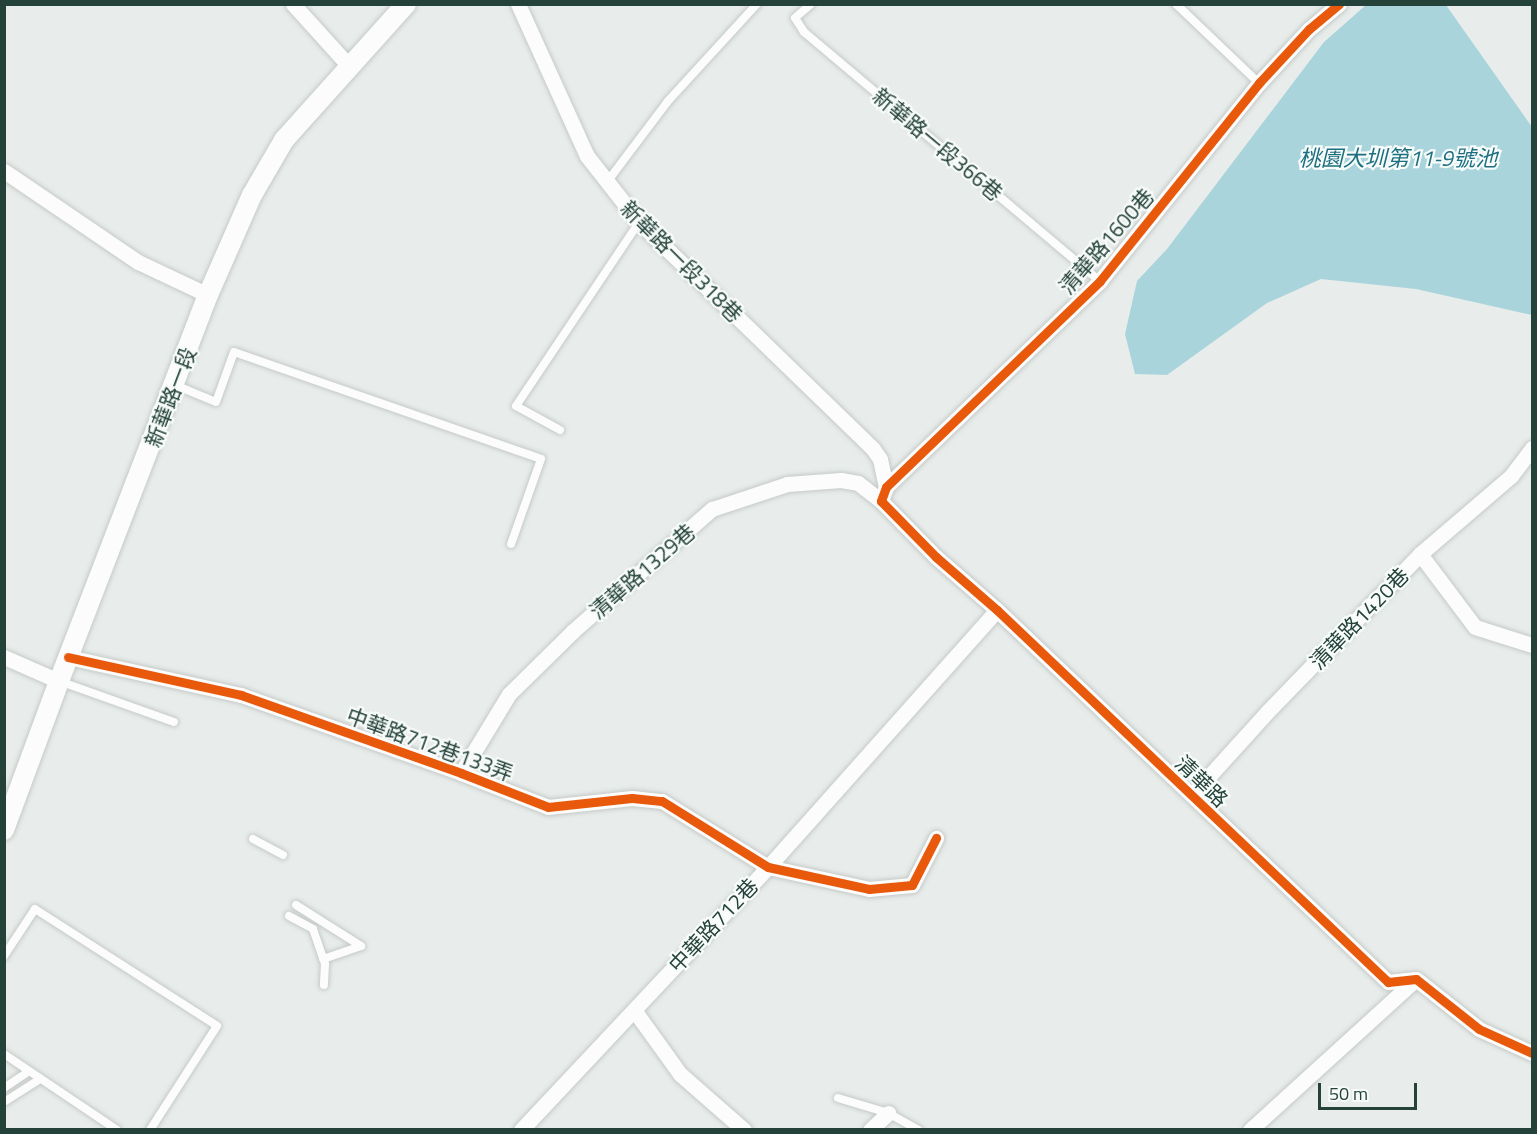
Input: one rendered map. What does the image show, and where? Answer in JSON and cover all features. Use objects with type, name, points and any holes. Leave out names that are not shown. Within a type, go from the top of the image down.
[{"type":"street","points":[[293,4],[350,67]]},
{"type":"street","name":"新華路一段","points":[[4,830],[68,657],[208,295],[252,195],[284,140],[406,4]]},
{"type":"street","name":"新華路一段318巷","points":[[518,4],[587,156],[639,222],[873,449],[880,459],[883,494]]},
{"type":"street","name":"清華路1600巷","points":[[883,494],[1100,281],[1259,82],[1309,29],[1339,4]]},
{"type":"street","points":[[4,171],[138,262],[208,295]]},
{"type":"street","name":"清華路1420巷","points":[[1192,795],[1268,711],[1420,554],[1511,476],[1533,448]]},
{"type":"street","name":"清華路1329巷","points":[[461,772],[509,694],[573,631],[712,509],[787,484],[841,480],[858,483],[883,494]]},
{"type":"street","name":"清華路","points":[[883,494],[936,557],[997,610],[1388,982],[1416,979]]},
{"type":"street","points":[[1420,554],[1475,627],[1533,645]]},
{"type":"street","name":"中華路712巷","points":[[521,1130],[768,867],[997,610]]},
{"type":"street","points":[[4,657],[59,681]]},
{"type":"street","name":"中華路712巷133弄","points":[[68,657],[241,695],[461,772],[548,807],[632,798],[662,801],[768,867],[869,889],[912,885],[936,838]]},
{"type":"street","points":[[1250,1130],[1416,979],[1479,1029],[1533,1053]]},
{"type":"street","points":[[634,1010],[680,1074],[744,1130]]},
{"type":"street","points":[[870,1130],[888,1113]]},
{"type":"lane","points":[[607,182],[668,101],[757,4]]},
{"type":"lane","name":"新華路一段366巷","points":[[811,4],[795,18],[804,32],[1100,281]]},
{"type":"lane","points":[[1176,4],[1259,82]]},
{"type":"lane","points":[[560,430],[516,406],[639,222]]},
{"type":"lane","points":[[175,385],[216,402],[234,352],[541,459],[511,544]]},
{"type":"lane","points":[[59,681],[174,722]]},
{"type":"lane","points":[[253,839],[283,855]]},
{"type":"lane","points":[[296,905],[361,946],[323,959]]},
{"type":"lane","points":[[4,956],[35,909],[218,1026],[150,1130]]},
{"type":"lane","points":[[289,916],[313,929],[323,959],[324,985]]},
{"type":"lane","points":[[4,1054],[117,1130]]},
{"type":"lane","points":[[4,1088],[29,1071]]},
{"type":"lane","points":[[4,1102],[40,1079]]},
{"type":"lane","points":[[838,1098],[888,1113],[919,1130]]},
{"type":"water","name":"桃園大圳第11-9號池","points":[[1366,5],[1446,5],[1532,127],[1532,315],[1416,289],[1321,279],[1267,303],[1167,375],[1135,374],[1125,334],[1137,281],[1167,249],[1324,42]]},
{"type":"cycle path","points":[[1339,4],[1309,29],[1259,83],[1100,281],[886,487],[881,501],[936,557],[997,610],[1388,982],[1416,979],[1479,1029],[1532,1053]]},
{"type":"cycle path","points":[[68,657],[241,695],[461,773],[548,807],[632,798],[662,801],[768,867],[869,889],[912,885],[936,838]]}]
